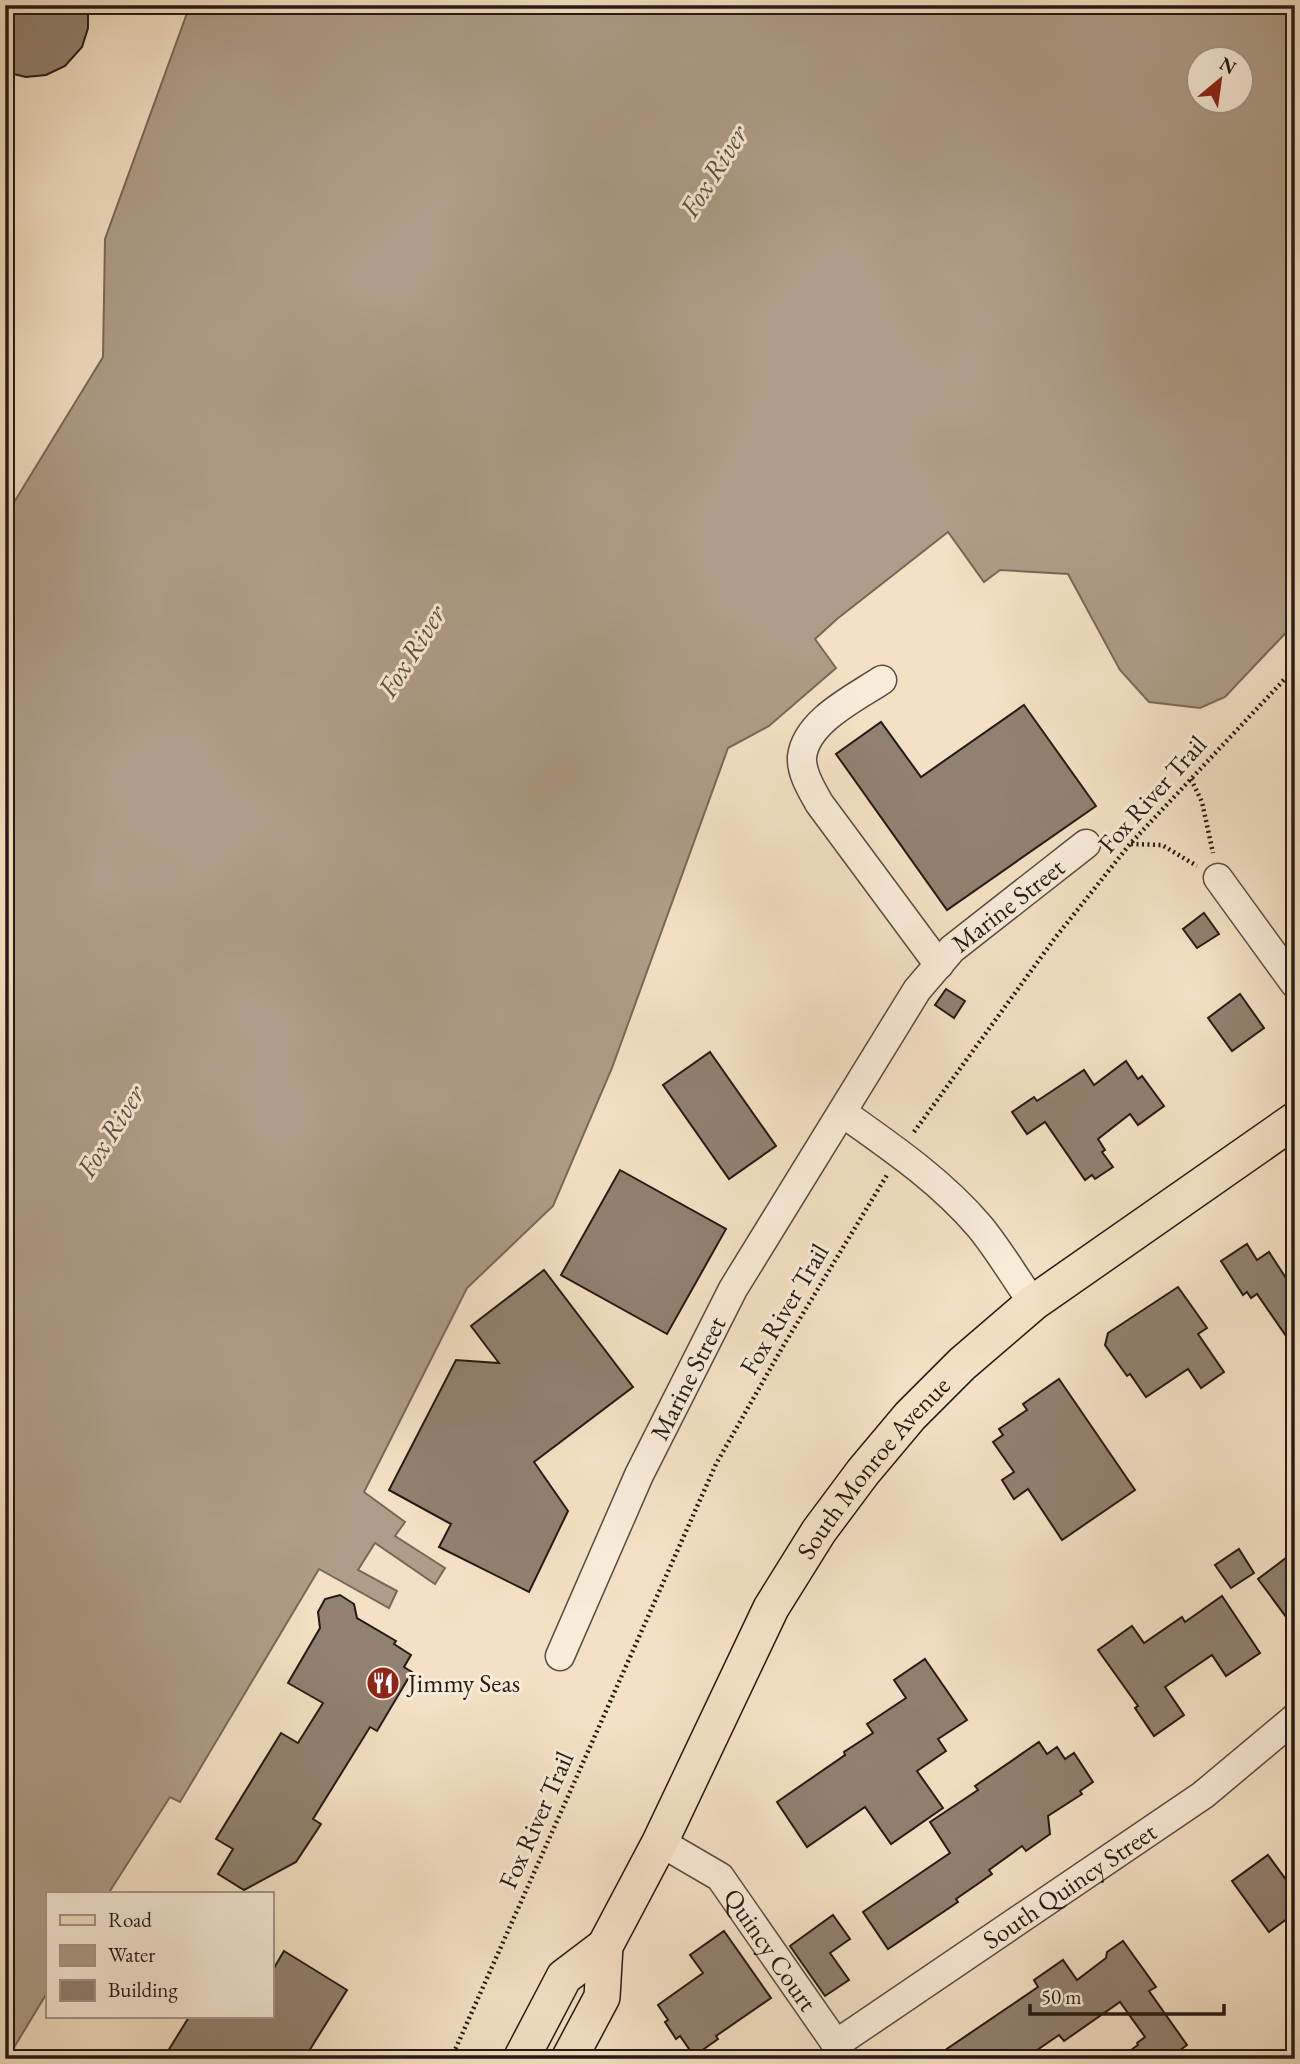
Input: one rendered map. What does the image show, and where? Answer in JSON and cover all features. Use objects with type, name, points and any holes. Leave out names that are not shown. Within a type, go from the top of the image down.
[{"type":"main road","name":"South Monroe Avenue","points":[[569,2059],[602,1997],[605,1946],[660,1842],[771,1608],[820,1531],[863,1472],[911,1416],[962,1364],[1032,1303],[1295,1120]]},
{"type":"main road","name":"South Monroe Avenue","points":[[521,2059],[564,1977],[605,1946]]},
{"type":"street","points":[[882,680],[819,723],[808,736],[802,758],[807,780],[819,803],[939,965]]},
{"type":"street","name":"Marine Street","points":[[560,1656],[639,1475],[733,1289],[917,990],[952,949],[1086,844]]},
{"type":"street","points":[[1218,878],[1295,984]]},
{"type":"street","points":[[843,1113],[900,1154],[951,1196],[981,1228],[1032,1303]]},
{"type":"street","name":"South Quincy Street","points":[[836,2044],[1203,1795],[1295,1718]]},
{"type":"street","name":"Quincy Court","points":[[660,1842],[720,1877],[836,2044]]},
{"type":"path","name":"Fox River Trail","points":[[451,2059],[716,1464],[782,1348],[927,1112],[1055,938],[1130,844],[1295,668]]},
{"type":"path","points":[[1191,779],[1202,802],[1218,878]]},
{"type":"path","points":[[1130,844],[1161,845],[1218,878]]},
{"type":"water","name":"Fox River","points":[[190,5],[1295,5],[1295,623],[1225,697],[1200,708],[1149,702],[1120,670],[1068,574],[1000,570],[984,582],[948,532],[815,639],[836,668],[769,726],[728,748],[612,1068],[553,1206],[467,1288],[364,1492],[405,1522],[395,1536],[445,1568],[435,1584],[375,1543],[358,1570],[397,1591],[389,1608],[319,1569],[180,1802],[170,1797],[109,1892],[46,1892],[46,1995],[13,2049],[5,2044],[5,517],[103,357],[105,239]]},
{"type":"building","points":[[5,5],[88,5],[88,28],[82,47],[65,66],[46,75],[26,77],[5,72]]},
{"type":"building","points":[[1024,705],[1096,806],[947,910],[836,754],[881,722],[921,777]]},
{"type":"building","points":[[1204,913],[1219,934],[1197,948],[1183,929]]},
{"type":"building","points":[[946,989],[965,1001],[954,1018],[935,1005]]},
{"type":"building","points":[[1240,994],[1264,1028],[1232,1051],[1208,1018]]},
{"type":"building","points":[[710,1052],[776,1146],[729,1179],[663,1085]]},
{"type":"building","points":[[1126,1061],[1138,1079],[1142,1076],[1164,1106],[1138,1125],[1130,1114],[1098,1139],[1105,1150],[1102,1152],[1113,1167],[1095,1179],[1092,1175],[1085,1180],[1045,1122],[1027,1134],[1012,1112],[1034,1097],[1037,1101],[1084,1070],[1094,1085]]},
{"type":"building","points":[[620,1170],[726,1229],[667,1334],[561,1275]]},
{"type":"building","points":[[1247,1244],[1257,1260],[1269,1252],[1295,1292],[1295,1349],[1257,1294],[1251,1298],[1247,1292],[1243,1295],[1221,1261]]},
{"type":"building","points":[[544,1270],[633,1387],[534,1462],[568,1511],[529,1592],[439,1547],[451,1524],[389,1490],[456,1360],[499,1363],[471,1326]]},
{"type":"building","points":[[1178,1287],[1207,1328],[1198,1334],[1224,1372],[1201,1388],[1188,1369],[1146,1397],[1105,1345],[1108,1333]]},
{"type":"building","points":[[1059,1379],[1135,1490],[1062,1540],[1028,1489],[1014,1499],[1002,1480],[1014,1472],[993,1442],[1003,1435],[999,1429],[1027,1410],[1023,1404]]},
{"type":"building","points":[[1239,1549],[1254,1573],[1231,1588],[1215,1565]]},
{"type":"building","points":[[1295,1551],[1295,1629],[1258,1579]]},
{"type":"building","points":[[340,1595],[354,1604],[357,1618],[396,1641],[394,1644],[411,1655],[404,1667],[412,1672],[377,1731],[370,1727],[313,1819],[321,1824],[296,1862],[244,1890],[218,1874],[233,1849],[216,1839],[281,1733],[298,1743],[323,1703],[288,1683],[320,1628],[318,1612],[325,1599]]},
{"type":"building","points":[[1222,1596],[1260,1653],[1226,1676],[1212,1655],[1165,1687],[1184,1715],[1154,1736],[1135,1708],[1138,1706],[1098,1650],[1132,1626],[1144,1643],[1182,1617],[1185,1622]]},
{"type":"building","points":[[925,1659],[967,1720],[938,1739],[946,1751],[917,1771],[943,1808],[891,1844],[865,1807],[807,1847],[777,1802],[873,1733],[867,1724],[906,1698],[894,1680]]},
{"type":"building","points":[[1039,1742],[1047,1754],[1057,1747],[1065,1759],[1074,1753],[1093,1782],[1080,1791],[1082,1794],[1048,1816],[1050,1834],[1026,1851],[1022,1846],[989,1870],[992,1874],[956,1899],[958,1902],[888,1949],[863,1912],[950,1853],[930,1822],[978,1790],[975,1786]]},
{"type":"building","points":[[1268,1855],[1295,1892],[1295,1913],[1269,1932],[1232,1881]]},
{"type":"building","points":[[833,1915],[850,1939],[830,1953],[849,1980],[825,1996],[790,1946]]},
{"type":"building","points":[[724,1931],[771,1998],[716,2036],[718,2039],[694,2056],[680,2036],[676,2039],[658,2005],[703,1973],[690,1955]]},
{"type":"building","points":[[1123,1941],[1156,1987],[1149,1991],[1187,2045],[1168,2059],[1118,2059],[1145,2037],[1120,2002],[1064,2041],[1059,2035],[1024,2059],[932,2059],[1038,1987],[1034,1980],[1063,1960],[1077,1980]]},
{"type":"building","points":[[284,1951],[347,1990],[304,2059],[163,2059],[188,2018],[273,2018],[273,1970]]},
{"type":"place","name":"Jimmy Seas","points":[[383,1683]]}]
